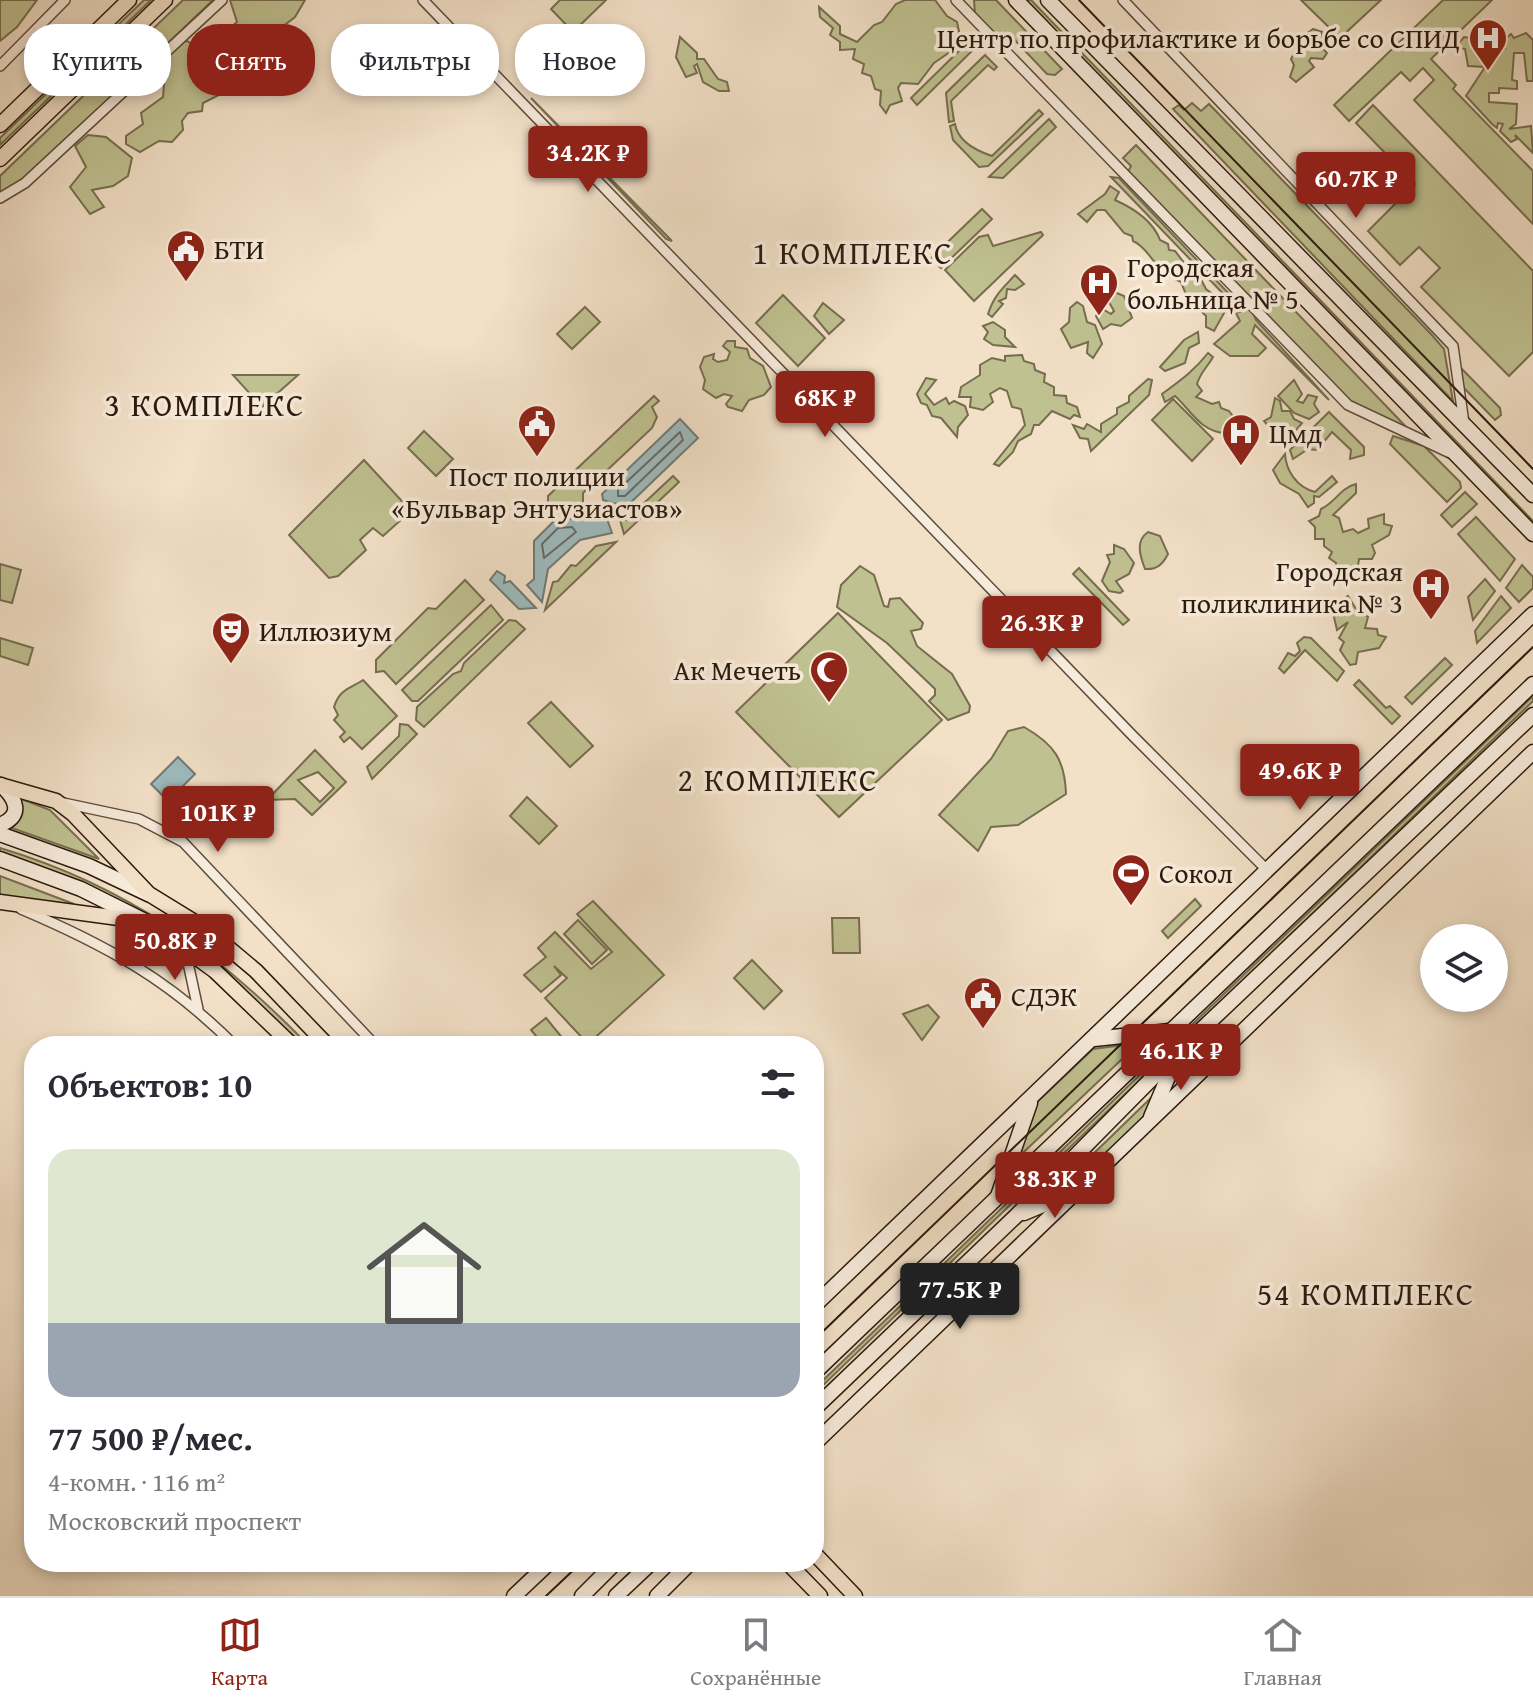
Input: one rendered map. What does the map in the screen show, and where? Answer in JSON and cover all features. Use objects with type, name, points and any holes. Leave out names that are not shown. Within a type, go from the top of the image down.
[{"type":"main road","points":[[0,125],[129,0]]},
{"type":"main road","points":[[0,159],[165,0]]},
{"type":"main road","points":[[1016,0],[1533,534]]},
{"type":"main road","points":[[1048,0],[1533,495]]},
{"type":"main road","points":[[824,1296],[1533,614]]},
{"type":"main road","points":[[824,1363],[1533,684]]},
{"type":"main road","points":[[824,1399],[1016,1216],[1182,1048],[1533,715]]},
{"type":"main road","points":[[824,1434],[1533,752]]},
{"type":"main road","points":[[0,785],[56,801],[73,814],[149,894]]},
{"type":"main road","points":[[0,785],[15,798],[17,808],[13,818],[0,825]]},
{"type":"main road","points":[[0,834],[89,866],[149,894],[206,929],[256,971],[318,1036]]},
{"type":"main road","points":[[0,859],[81,889],[148,922],[215,971],[283,1036]]},
{"type":"main road","points":[[7,904],[148,922]]},
{"type":"main road","points":[[1094,1039],[1170,1031]]},
{"type":"main road","points":[[1149,1121],[1182,1048]]},
{"type":"main road","points":[[997,1198],[1031,1098]]},
{"type":"main road","points":[[1016,1216],[1079,1189]]},
{"type":"main road","points":[[824,1563],[855,1596]]},
{"type":"main road","points":[[514,1596],[539,1572]]},
{"type":"main road","points":[[582,1596],[606,1572]]},
{"type":"main road","points":[[616,1596],[641,1572]]},
{"type":"main road","points":[[657,1596],[681,1572]]},
{"type":"main road","points":[[797,1572],[820,1596]]},
{"type":"street","points":[[0,66],[65,0]]},
{"type":"street","points":[[0,198],[25,183],[222,0]]},
{"type":"street","points":[[423,0],[1133,736],[1267,870]]},
{"type":"street","points":[[956,0],[1348,405],[1458,457]]},
{"type":"street","points":[[968,0],[969,15]]},
{"type":"street","points":[[1123,0],[1453,346],[1464,423]]},
{"type":"street","points":[[56,801],[139,819],[183,842],[367,1036]]},
{"type":"street","points":[[7,904],[89,938],[130,960],[198,1009],[225,1036]]},
{"type":"street","points":[[185,948],[198,1009]]},
{"type":"green space","points":[[0,0],[37,0],[17,27],[0,41]]},
{"type":"green space","points":[[144,0],[151,0],[126,24],[119,24]]},
{"type":"green space","points":[[183,0],[213,0],[171,40],[171,24],[158,24]]},
{"type":"green space","points":[[230,0],[305,0],[295,17],[286,24],[235,24],[237,22]]},
{"type":"green space","points":[[560,0],[606,0],[581,24],[565,24],[551,9]]},
{"type":"green space","points":[[905,0],[935,0],[947,16],[957,22],[960,36],[951,45],[950,52],[934,63],[918,84],[901,83],[898,88],[902,101],[890,105],[886,113],[880,105],[881,91],[875,89],[871,76],[862,73],[864,64],[853,59],[855,49],[840,50],[840,42],[830,35],[833,28],[820,17],[819,7],[840,26],[840,34],[857,42],[874,25],[882,22],[896,4]]},
{"type":"green space","points":[[974,0],[996,0],[1062,69],[1055,75],[1047,74],[1008,33],[997,35],[975,15]]},
{"type":"green space","points":[[1024,0],[1031,0],[1533,521],[1533,527]]},
{"type":"green space","points":[[1301,0],[1381,0],[1340,38]]},
{"type":"green space","points":[[1443,0],[1492,0],[1431,59],[1456,85],[1453,89],[1533,171],[1533,224],[1414,100],[1434,80],[1423,68],[1410,81],[1401,72],[1349,121],[1334,105]]},
{"type":"green space","points":[[1313,29],[1322,32],[1319,44],[1327,53],[1323,59],[1311,58],[1309,61],[1314,67],[1296,82],[1290,77],[1294,65],[1291,59],[1298,47],[1306,42],[1306,34]]},
{"type":"green space","points":[[1526,33],[1533,40],[1533,81],[1527,81],[1524,53],[1514,53],[1512,80],[1517,81],[1517,89],[1499,88],[1499,93],[1489,93],[1489,102],[1517,104],[1516,124],[1509,129],[1531,126],[1533,153],[1515,135],[1517,139],[1511,142],[1500,131],[1503,124],[1498,123],[1497,128],[1466,96],[1485,67],[1468,66],[1465,49],[1456,47],[1464,37],[1470,38],[1474,50],[1488,57],[1484,62],[1488,65],[1499,49],[1505,48],[1502,42],[1511,34],[1514,38]]},
{"type":"green space","points":[[680,37],[697,53],[697,59],[704,59],[718,79],[727,82],[729,91],[719,91],[703,82],[697,64],[694,66],[697,73],[686,77],[676,57]]},
{"type":"green space","points":[[971,39],[977,46],[917,105],[911,98]]},
{"type":"green space","points":[[187,41],[187,96],[217,96],[203,103],[202,111],[188,113],[182,121],[183,130],[172,142],[159,141],[140,152],[126,144],[126,136],[143,124],[141,113],[163,96],[171,96],[171,51],[179,43]]},
{"type":"green space","points":[[985,55],[997,67],[994,70],[988,65],[951,101],[954,121],[949,122],[946,93]]},
{"type":"green space","points":[[44,96],[51,96],[0,145],[0,138]]},
{"type":"green space","points":[[83,96],[112,96],[19,185],[0,193],[0,176]]},
{"type":"green space","points":[[531,98],[672,241],[666,239]]},
{"type":"green space","points":[[1192,103],[1201,111],[1209,104],[1431,334],[1444,349],[1453,401],[1173,109],[1179,105],[1184,110]]},
{"type":"green space","points":[[1373,105],[1533,271],[1533,352],[1509,376],[1421,287],[1440,268],[1419,247],[1400,265],[1368,231],[1415,184],[1356,123]]},
{"type":"green space","points":[[1039,110],[1043,114],[988,166],[979,167],[953,140],[950,126],[955,124],[964,141],[992,156]]},
{"type":"green space","points":[[1049,119],[1056,127],[1003,178],[989,177]]},
{"type":"green space","points":[[88,135],[106,137],[132,158],[128,176],[113,186],[92,190],[104,207],[90,214],[70,187],[86,167],[75,146]]},
{"type":"green space","points":[[1136,145],[1411,432],[1352,404],[1128,172],[1131,166],[1123,158]]},
{"type":"green space","points":[[1111,177],[1119,178],[1232,297],[1233,304]]},
{"type":"green space","points":[[1110,186],[1119,192],[1115,200],[1147,221],[1160,240],[1168,244],[1169,250],[1175,251],[1189,269],[1196,270],[1206,289],[1228,306],[1214,331],[1206,327],[1206,316],[1187,297],[1181,282],[1167,275],[1168,272],[1133,241],[1132,236],[1124,233],[1105,210],[1097,210],[1087,222],[1078,214],[1105,194]]},
{"type":"green space","points":[[982,209],[992,219],[941,268],[931,258]]},
{"type":"green space","points":[[1041,232],[1043,235],[974,301],[945,270],[979,237],[988,235],[993,246]]},
{"type":"green space","points":[[1015,275],[1024,284],[1015,290],[1007,289],[1006,298],[999,301],[1003,304],[992,317],[988,314],[993,302]]},
{"type":"green space","points":[[1112,291],[1124,296],[1132,318],[1121,326],[1111,324],[1103,329],[1096,316],[1101,308],[1111,314],[1114,311],[1105,295]]},
{"type":"green space","points":[[783,295],[825,338],[798,366],[756,323]]},
{"type":"green space","points":[[1077,302],[1083,306],[1087,322],[1095,325],[1102,344],[1093,358],[1087,353],[1088,342],[1071,348],[1061,329],[1069,322],[1070,308]]},
{"type":"green space","points":[[823,303],[844,320],[829,334],[814,316]]},
{"type":"green space","points":[[585,307],[600,322],[572,349],[557,334]]},
{"type":"green space","points":[[1251,308],[1256,320],[1329,400],[1255,325],[1252,334],[1266,348],[1258,356],[1230,356],[1214,344],[1240,321],[1236,313]]},
{"type":"green space","points":[[993,322],[1005,330],[1005,337],[1015,347],[993,345],[984,339],[988,332],[983,326]]},
{"type":"green space","points":[[1198,332],[1199,343],[1189,348],[1185,363],[1165,371],[1160,367],[1184,340]]},
{"type":"green space","points":[[727,341],[735,341],[735,347],[747,349],[750,358],[763,366],[771,387],[764,395],[749,400],[742,411],[726,404],[732,396],[724,394],[716,398],[703,389],[705,380],[700,367],[704,357],[714,354],[713,359],[718,362],[727,360],[730,352],[723,346]]},
{"type":"green space","points":[[1208,353],[1213,357],[1197,384],[1202,391],[1196,397],[1212,404],[1219,402],[1221,408],[1229,411],[1238,423],[1225,428],[1226,433],[1203,425],[1175,396],[1165,402],[1162,394]]},
{"type":"green space","points":[[1022,355],[1024,361],[1034,364],[1035,370],[1045,374],[1044,382],[1054,387],[1054,395],[1066,396],[1067,403],[1077,407],[1080,417],[1074,415],[1070,419],[1052,411],[1039,425],[1034,425],[1031,434],[1018,441],[1013,452],[999,466],[994,464],[1025,425],[1021,409],[1012,407],[1007,391],[1000,388],[990,394],[993,402],[983,410],[970,407],[971,397],[959,397],[961,387],[980,375],[980,365],[992,358],[1005,361],[1005,356]]},
{"type":"green space","points":[[1459,366],[1500,408],[1501,415],[1495,420],[1462,386]]},
{"type":"green space","points":[[233,375],[298,375],[262,407]]},
{"type":"green space","points":[[926,378],[936,380],[925,394],[934,405],[946,398],[949,404],[954,401],[965,406],[968,415],[958,427],[957,437],[941,418],[932,416],[927,405],[921,403],[917,394]]},
{"type":"green space","points":[[1148,379],[1152,380],[1149,395],[1091,451],[1088,439],[1080,438],[1073,425],[1084,429],[1087,424],[1101,432],[1101,424],[1117,414],[1117,408],[1129,402],[1129,396]]},
{"type":"green space","points":[[1294,380],[1302,394],[1297,401],[1303,403],[1308,395],[1317,397],[1314,404],[1319,412],[1309,419],[1294,413],[1278,396]]},
{"type":"green space","points":[[654,396],[659,401],[652,407],[657,417],[652,428],[583,493],[583,506],[575,513],[562,508],[558,512],[548,502],[548,496]]},
{"type":"green space","points":[[1275,398],[1280,401],[1282,411],[1290,411],[1294,419],[1302,423],[1284,445],[1264,421],[1271,417]]},
{"type":"green space","points":[[1173,399],[1213,439],[1192,461],[1152,420]]},
{"type":"green space","points":[[1329,412],[1364,447],[1364,455],[1350,459],[1351,450],[1332,432],[1317,450],[1308,449],[1293,459],[1290,450]]},
{"type":"green space","points":[[424,431],[453,459],[436,476],[408,448]]},
{"type":"green space","points":[[1393,436],[1424,446],[1460,482],[1461,488],[1447,502],[1390,444]]},
{"type":"green space","points":[[1285,454],[1293,477],[1308,490],[1315,492],[1332,476],[1337,482],[1319,497],[1314,496],[1314,503],[1308,507],[1299,494],[1280,483],[1273,470]]},
{"type":"green space","points":[[364,460],[411,511],[383,536],[373,528],[360,540],[366,550],[338,576],[329,578],[289,535]]},
{"type":"green space","points":[[673,476],[679,482],[624,534],[620,520],[626,520]]},
{"type":"green space","points":[[1356,484],[1356,493],[1333,515],[1339,518],[1343,532],[1353,529],[1358,533],[1369,528],[1368,519],[1384,514],[1384,524],[1392,526],[1389,535],[1372,545],[1375,553],[1372,559],[1359,559],[1357,572],[1344,576],[1329,558],[1332,552],[1324,546],[1324,539],[1315,539],[1315,527],[1309,521]]},
{"type":"green space","points":[[1465,492],[1477,504],[1452,527],[1441,515]]},
{"type":"green space","points":[[1476,517],[1515,559],[1500,581],[1458,534]]},
{"type":"green space","points":[[1148,532],[1160,536],[1168,554],[1159,566],[1145,569],[1140,544]]},
{"type":"green space","points":[[616,542],[545,610],[553,582],[558,581],[571,565],[576,566],[596,546]]},
{"type":"green space","points":[[1114,545],[1124,549],[1134,563],[1129,574],[1116,581],[1123,591],[1120,593],[1109,591],[1102,581],[1110,562],[1107,555],[1114,554]]},
{"type":"green space","points":[[0,564],[21,570],[12,603],[0,600]]},
{"type":"green space","points":[[1522,565],[1533,577],[1533,588],[1519,602],[1506,588]]},
{"type":"green space","points":[[860,566],[874,575],[884,606],[888,607],[890,599],[900,598],[923,623],[921,629],[911,631],[917,646],[952,674],[970,706],[969,712],[948,720],[929,701],[935,695],[935,689],[887,643],[837,607],[841,585]]},
{"type":"green space","points":[[1079,568],[1129,620],[1123,625],[1073,574]]},
{"type":"green space","points":[[1485,579],[1495,591],[1473,620],[1468,597]]},
{"type":"green space","points":[[465,580],[484,600],[396,684],[384,671],[376,672],[376,660],[428,608],[436,609]]},
{"type":"green space","points":[[1348,596],[1356,609],[1368,617],[1365,628],[1377,629],[1378,635],[1386,637],[1379,648],[1358,652],[1356,664],[1350,665],[1340,650],[1344,642],[1339,638],[1348,622],[1337,630],[1334,617],[1339,612],[1338,603]]},
{"type":"green space","points":[[1501,596],[1511,608],[1477,643],[1475,631]]},
{"type":"green space","points":[[491,605],[503,620],[418,701],[412,701],[402,690]]},
{"type":"green space","points":[[838,613],[942,720],[839,817],[736,712]]},
{"type":"green space","points":[[509,620],[516,621],[525,629],[424,727],[416,720],[417,707],[453,674],[461,671],[464,663]]},
{"type":"green space","points":[[1304,637],[1311,638],[1344,671],[1337,681],[1305,650],[1284,673],[1279,668],[1288,653],[1295,656],[1300,651],[1297,643]]},
{"type":"green space","points":[[0,638],[33,648],[28,665],[0,656]]},
{"type":"green space","points":[[1445,658],[1452,665],[1412,704],[1405,697]]},
{"type":"green space","points":[[363,680],[397,716],[362,749],[350,737],[344,742],[340,737],[345,732],[334,720],[338,715],[334,707],[343,692]]},
{"type":"green space","points":[[1359,680],[1386,708],[1390,706],[1400,716],[1392,724],[1354,685]]},
{"type":"green space","points":[[1533,696],[1533,701],[824,1384],[824,1379]]},
{"type":"green space","points":[[551,702],[593,746],[570,767],[528,723]]},
{"type":"green space","points":[[400,724],[408,725],[417,734],[372,779],[367,767],[399,736]]},
{"type":"green space","points":[[1024,727],[1056,754],[1063,772],[1066,794],[1018,825],[991,827],[978,851],[939,815],[991,759],[1008,731]]},
{"type":"green space","points":[[315,750],[346,782],[312,815],[295,799],[267,800]],"holes":[[[318,772],[334,788],[320,802],[298,780]]]},
{"type":"green space","points":[[527,797],[557,826],[539,844],[510,816]]},
{"type":"green space","points":[[19,798],[50,810],[99,859],[9,827]]},
{"type":"green space","points":[[0,848],[89,882],[168,926],[240,981],[299,1036],[291,1036],[232,980],[164,928],[89,887],[0,852]]},
{"type":"green space","points":[[0,876],[74,904],[0,900]]},
{"type":"green space","points":[[1195,899],[1201,906],[1168,938],[1162,931]]},
{"type":"green space","points":[[593,901],[664,975],[597,1036],[581,1036],[545,998],[567,978],[554,966],[561,975],[541,992],[524,975],[546,957],[538,948],[555,932],[591,969],[612,952],[577,914]]},
{"type":"green space","points":[[832,918],[859,918],[860,953],[833,953]]},
{"type":"green space","points":[[578,920],[607,950],[592,964],[564,934]]},
{"type":"green space","points":[[752,960],[782,991],[764,1009],[734,978]]},
{"type":"green space","points":[[928,1005],[939,1017],[922,1040],[903,1014]]},
{"type":"green space","points":[[546,1018],[561,1036],[536,1036],[531,1030]]},
{"type":"green space","points":[[1139,1043],[1011,1164],[1035,1104],[1093,1049]]},
{"type":"green space","points":[[1156,1093],[1146,1120],[1076,1187],[1052,1194]]},
{"type":"water","points":[[680,419],[698,438],[626,507],[603,500],[602,494]]},
{"type":"water","points":[[556,519],[607,519],[612,533],[580,540],[548,569],[542,602],[527,585],[534,579],[534,541]]},
{"type":"water","points":[[497,571],[505,576],[504,583],[510,581],[536,608],[519,609],[490,580]]},
{"type":"water","points":[[178,757],[195,774],[168,801],[151,784]]},
{"type":"tram line","points":[[1079,0],[1533,469]]},
{"type":"tram line","points":[[824,1330],[1533,647]]},
{"type":"tram line","points":[[546,1596],[571,1572]]},
{"type":"place","name":"Центр по профилактике и борьбе со СПИД","points":[[1488,72]]},
{"type":"place","name":"БТИ","points":[[186,283]]},
{"type":"place","name":"Городская больница № 5","points":[[1099,317]]},
{"type":"place","name":"Пост полиции «Бульвар Энтузиастов»","points":[[537,458]]},
{"type":"place","name":"Цмд","points":[[1241,467]]},
{"type":"place","name":"Городская поликлиника № 3","points":[[1431,621]]},
{"type":"place","name":"Иллюзиум","points":[[231,665]]},
{"type":"place","name":"Ак Мечеть","points":[[829,704]]},
{"type":"place","name":"Сокол","points":[[1131,907]]},
{"type":"place","name":"СДЭК","points":[[983,1030]]},
{"type":"district","name":"1 КОМПЛЕКС","points":[[853,253]]},
{"type":"district","name":"3 КОМПЛЕКС","points":[[205,405]]},
{"type":"district","name":"2 КОМПЛЕКС","points":[[778,780]]},
{"type":"district","name":"54 КОМПЛЕКС","points":[[1366,1294]]}]
